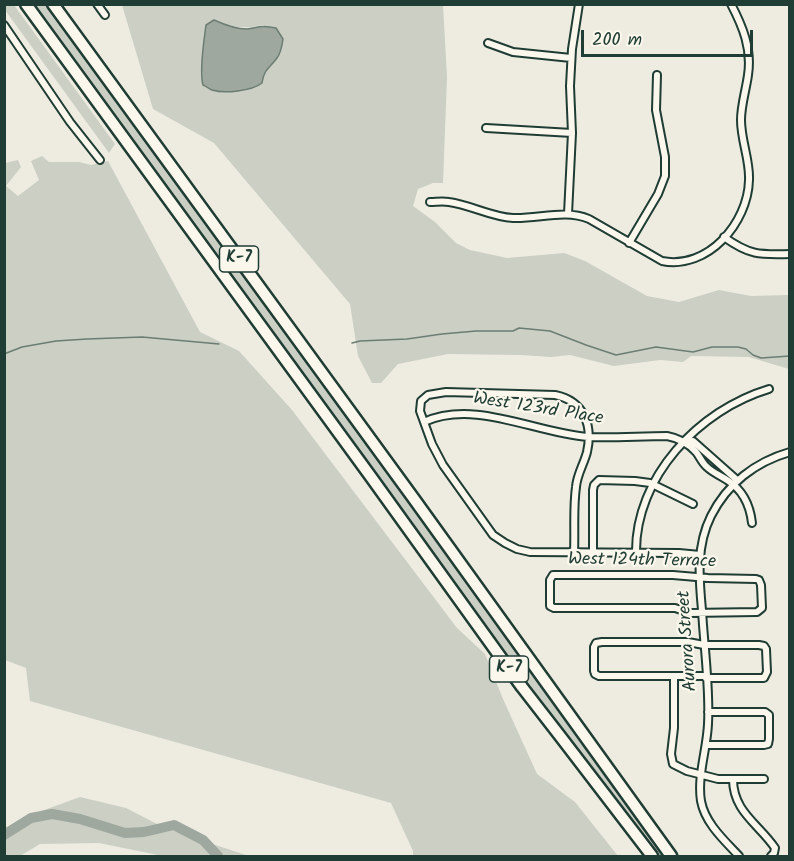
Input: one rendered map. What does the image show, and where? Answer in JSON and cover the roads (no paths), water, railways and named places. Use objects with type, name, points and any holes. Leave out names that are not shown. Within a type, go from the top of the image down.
[{"type":"highway","name":"K-7","points":[[26,4],[522,687],[651,856]]},
{"type":"highway","name":"K-7","points":[[53,4],[671,856]]},
{"type":"street","points":[[97,4],[105,15]]},
{"type":"street","points":[[568,214],[572,133],[571,58],[579,4]]},
{"type":"street","points":[[430,202],[450,202],[495,216],[510,218],[577,215],[589,219],[662,261],[682,262],[704,255],[724,237],[741,214],[748,194],[749,178],[741,119],[749,56],[744,31],[731,4]]},
{"type":"street","points":[[4,25],[70,122],[100,160]]},
{"type":"street","points":[[488,43],[513,52],[571,58]]},
{"type":"street","points":[[628,243],[658,194],[665,176],[665,157],[656,110],[657,75]]},
{"type":"street","points":[[486,128],[572,133]]},
{"type":"street","points":[[724,237],[751,253],[789,254]]},
{"type":"street","points":[[636,553],[640,519],[654,485],[668,460],[684,441],[713,416],[748,396],[768,389]]},
{"type":"street","points":[[574,552],[575,493],[587,451],[588,426],[584,413],[569,399],[555,395],[455,392],[433,394],[423,398],[420,411],[432,444],[443,465],[493,535],[505,543],[530,552],[700,555]]},
{"type":"street","name":"West 123rd Place","points":[[424,422],[436,417],[474,414],[588,437],[675,437],[684,441],[693,441],[735,482]]},
{"type":"street","points":[[684,441],[725,483],[726,493]]},
{"type":"street","name":"Aurora Street","points":[[739,856],[718,833],[705,813],[701,801],[708,712],[700,555],[710,516],[735,482],[762,463],[789,452]]},
{"type":"street","points":[[718,476],[735,482],[747,502],[752,524]]},
{"type":"street","points":[[593,552],[593,490],[599,480],[635,481],[654,485],[693,504]]},
{"type":"street","name":"West 124th Terrace","points":[[672,574],[700,578],[759,580],[762,608],[759,612],[690,613],[675,608],[558,609],[551,606],[550,580],[554,575],[672,574]]},
{"type":"street","points":[[598,642],[688,642],[704,645],[762,645],[766,650],[767,672],[762,678],[596,675],[594,671],[594,647],[598,642]]},
{"type":"street","points":[[674,676],[674,728],[671,759],[673,764],[687,771],[718,779],[764,779]]},
{"type":"street","points":[[706,745],[767,745],[769,739],[769,715],[765,712],[708,712]]},
{"type":"street","points":[[733,779],[734,791],[744,812],[775,848],[771,856]]},
{"type":"waterway","points":[[352,343],[476,331],[513,331],[519,328],[550,331],[616,355],[656,347],[693,352],[712,347],[738,347],[761,358],[790,356]]},
{"type":"waterway","points":[[4,354],[22,347],[56,341],[87,339],[142,337],[219,344]]},
{"type":"waterway","points":[[4,835],[31,818],[52,814],[80,819],[125,833],[144,832],[174,825],[203,840],[218,856]]}]
